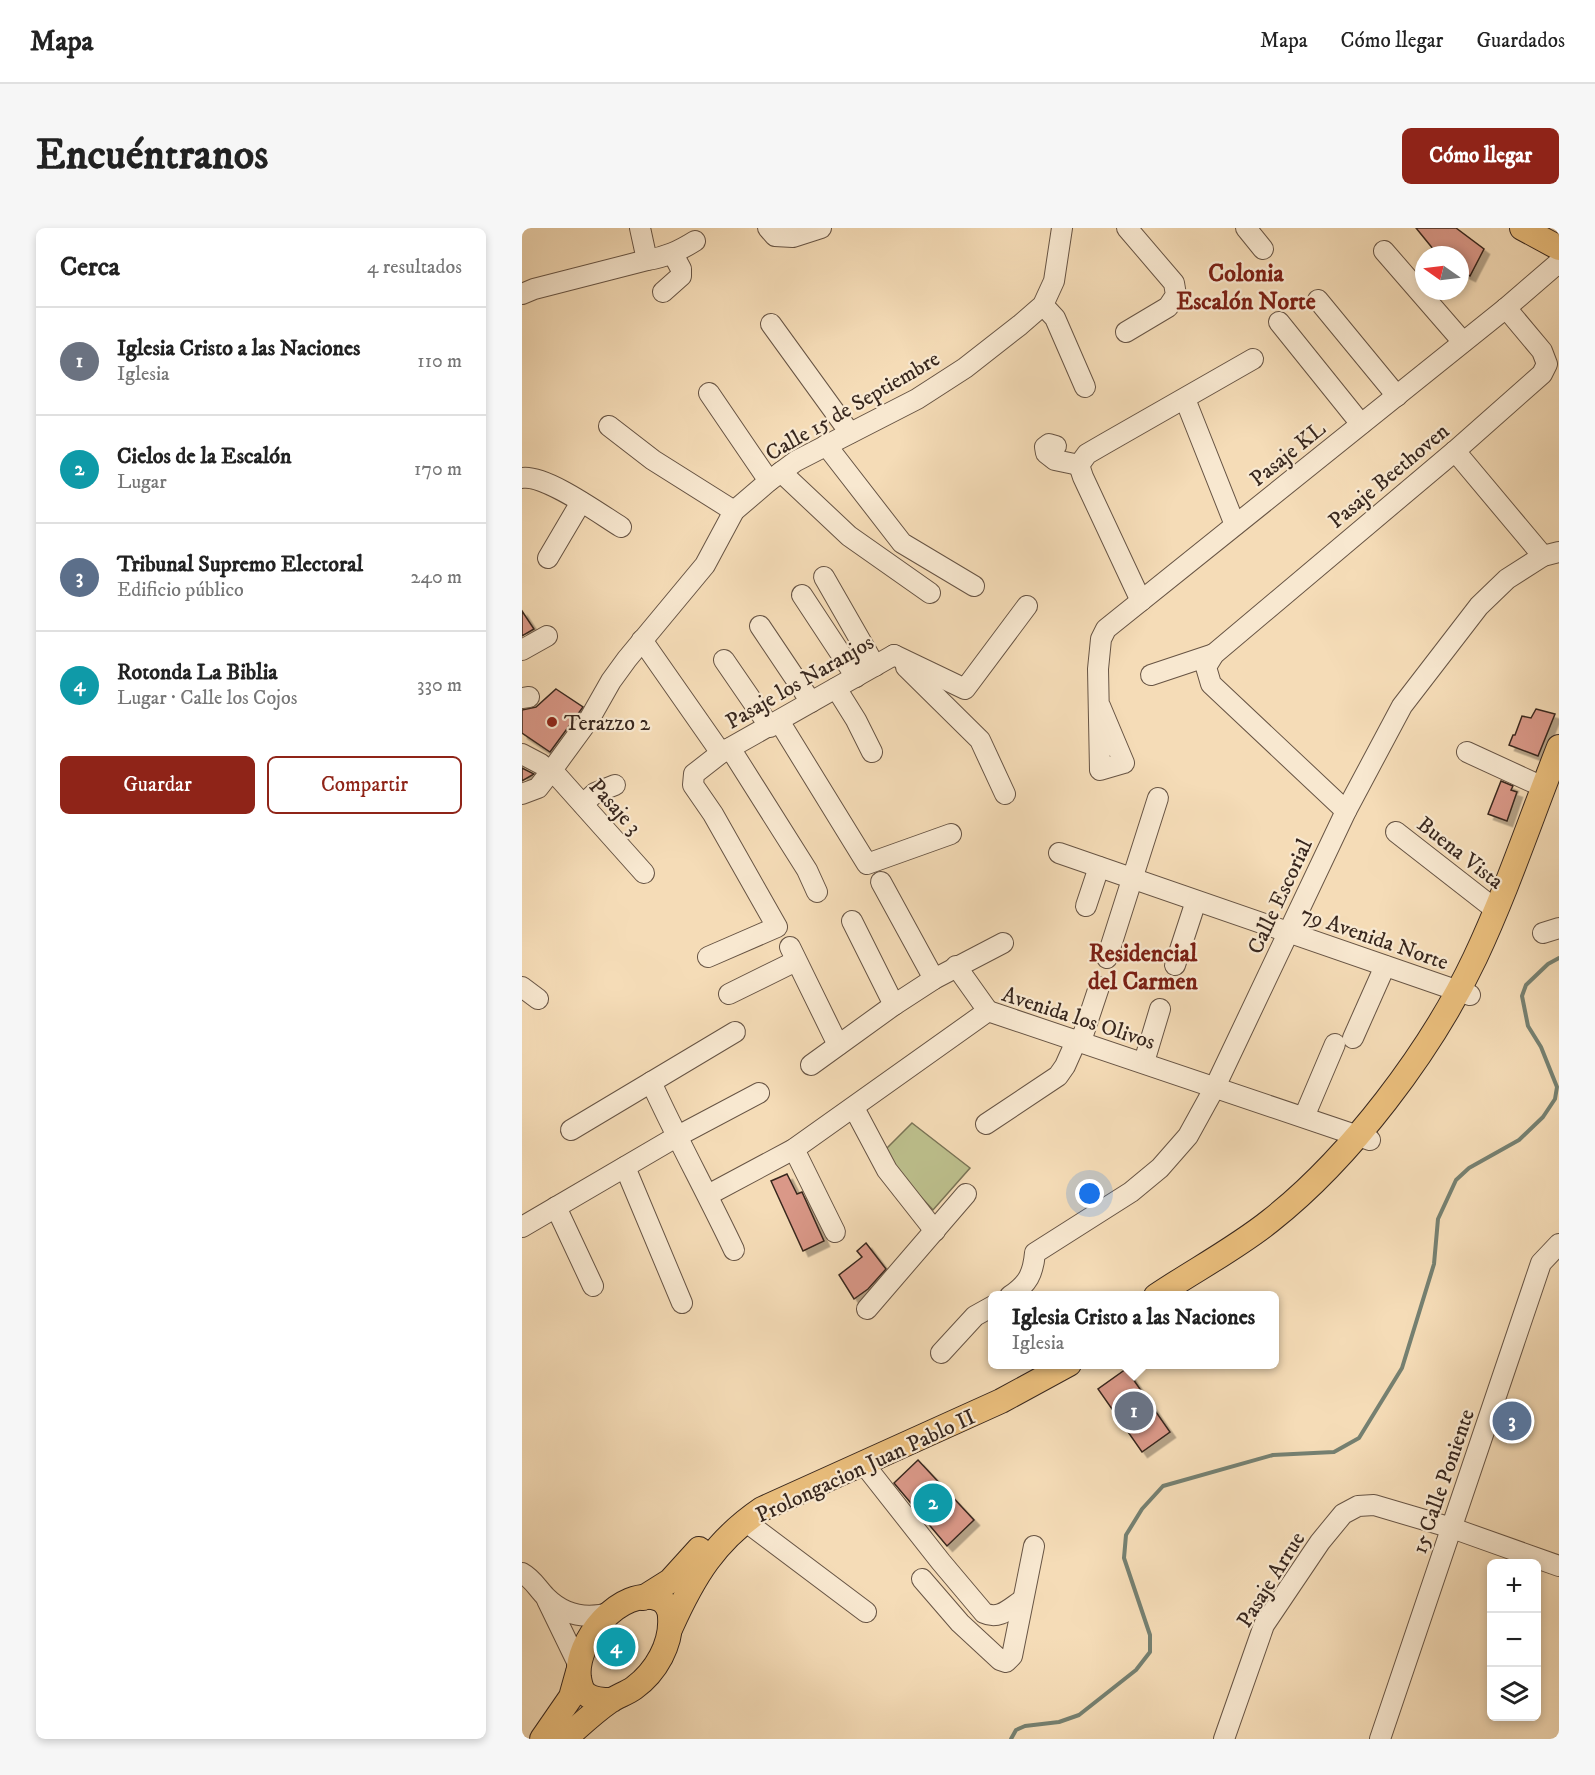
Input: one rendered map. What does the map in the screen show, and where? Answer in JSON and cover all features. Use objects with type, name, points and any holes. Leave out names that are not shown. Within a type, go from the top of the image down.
[{"type":"main road","points":[[1522,228],[1559,248]]},
{"type":"main road","points":[[1464,993],[1483,975],[1501,936],[1551,786],[1559,747]]},
{"type":"main road","points":[[1164,1291],[1269,1222],[1395,1109],[1434,1054],[1464,993],[1475,958],[1551,786]]},
{"type":"main road","points":[[1191,1291],[1288,1225],[1314,1201],[1364,1138]]},
{"type":"main road","name":"Prolongacion Juan Pablo II","points":[[643,1598],[666,1585],[728,1523],[772,1490],[974,1400],[1032,1369]]},
{"type":"main road","name":"Prolongacion Juan Pablo II","points":[[671,1627],[697,1574],[722,1543],[745,1521],[772,1503],[1001,1401],[1061,1369]]},
{"type":"main road","points":[[542,1739],[571,1697],[582,1651],[597,1625],[626,1603],[643,1598],[663,1601],[670,1611],[671,1627],[666,1647],[654,1668],[634,1688],[612,1700],[565,1739]]},
{"type":"main road","points":[[578,1669],[580,1685],[587,1695],[599,1700],[612,1700]]},
{"type":"street","points":[[640,228],[647,260]]},
{"type":"street","points":[[768,228],[775,236],[793,237],[822,228]]},
{"type":"street","name":"Calle 15 de Septiembre","points":[[522,794],[537,788],[547,767],[590,718],[611,681],[705,565],[734,511],[796,461],[917,399],[964,368],[1043,304],[1054,281],[1062,228]]},
{"type":"street","points":[[1126,332],[1168,307],[1176,295],[1174,283],[1127,228]]},
{"type":"street","points":[[1246,228],[1263,249]]},
{"type":"street","points":[[522,294],[673,254],[695,241]]},
{"type":"street","points":[[1384,251],[1463,342]]},
{"type":"street","points":[[663,292],[681,276],[681,269],[673,254]]},
{"type":"street","name":"Pasaje KL","points":[[1100,706],[1098,688],[1101,639],[1106,629],[1506,308],[1557,264],[1559,266]]},
{"type":"street","points":[[1318,300],[1397,396]]},
{"type":"street","points":[[1043,304],[1055,318],[1085,387]]},
{"type":"street","name":"Pasaje Beethoven","points":[[1210,660],[1542,374],[1547,364],[1542,351],[1506,308]]},
{"type":"street","points":[[1280,322],[1361,424]]},
{"type":"street","points":[[771,324],[850,433]]},
{"type":"street","points":[[1079,465],[1087,454],[1253,359]]},
{"type":"street","points":[[709,393],[775,476],[849,536],[930,593]]},
{"type":"street","points":[[1185,399],[1235,525]]},
{"type":"street","points":[[609,426],[653,460],[734,511]]},
{"type":"street","points":[[1056,446],[1049,444],[1045,447],[1046,453],[1055,460],[1079,465]]},
{"type":"street","points":[[826,445],[902,543],[974,586]]},
{"type":"street","points":[[1455,451],[1551,554]]},
{"type":"street","points":[[1079,465],[1141,601]]},
{"type":"street","points":[[522,478],[529,477],[548,482],[621,527]]},
{"type":"street","points":[[548,558],[581,502]]},
{"type":"street","name":"Calle Escorial","points":[[1016,1291],[1031,1276],[1035,1253],[1131,1192],[1160,1168],[1188,1136],[1215,1087],[1346,811],[1402,706],[1479,606],[1507,579],[1551,554]]},
{"type":"street","points":[[824,578],[875,666]]},
{"type":"street","points":[[802,595],[856,677]]},
{"type":"street","name":"Pasaje los Naranjos","points":[[642,640],[725,751],[894,655],[965,689],[1027,606]]},
{"type":"street","points":[[760,626],[811,702]]},
{"type":"street","points":[[522,650],[547,636]]},
{"type":"street","points":[[894,655],[980,740],[1005,794]]},
{"type":"street","points":[[724,660],[774,724],[867,864],[951,834]]},
{"type":"street","points":[[1151,675],[1210,660],[1210,684],[1346,811]]},
{"type":"street","points":[[836,688],[872,752]]},
{"type":"street","points":[[708,957],[777,927],[693,785],[694,774],[725,751],[807,870],[817,892]]},
{"type":"street","points":[[1467,752],[1551,786]]},
{"type":"street","name":"Pasaje 3","points":[[522,754],[547,767],[644,873]]},
{"type":"street","points":[[583,804],[595,793],[615,785]]},
{"type":"street","points":[[1107,958],[1158,798]]},
{"type":"street","name":"Buena Vista","points":[[1396,832],[1496,910]]},
{"type":"street","name":"79 Avenida Norte","points":[[1059,853],[1464,993]]},
{"type":"street","points":[[1086,906],[1099,867]]},
{"type":"street","points":[[881,882],[934,978]]},
{"type":"street","points":[[1175,965],[1196,901]]},
{"type":"street","points":[[852,921],[894,1005]]},
{"type":"street","points":[[811,1065],[934,978],[1003,943]]},
{"type":"street","points":[[729,994],[793,954],[838,1045]]},
{"type":"street","points":[[956,966],[988,1011]]},
{"type":"street","points":[[1304,1117],[1384,966]]},
{"type":"street","points":[[522,987],[538,999]]},
{"type":"street","points":[[986,1124],[1058,1076],[1079,1040],[1099,987]]},
{"type":"street","points":[[1144,1062],[1160,1009]]},
{"type":"street","name":"Avenida los Olivos","points":[[708,1195],[794,1149],[988,1011],[1364,1138]]},
{"type":"street","points":[[571,1130],[735,1032]]},
{"type":"street","points":[[651,1082],[676,1137],[708,1195],[734,1250]]},
{"type":"street","points":[[522,1227],[676,1137],[759,1093]]},
{"type":"street","points":[[854,1108],[887,1170],[935,1231]]},
{"type":"street","points":[[794,1149],[835,1232]]},
{"type":"street","points":[[625,1167],[682,1303]]},
{"type":"street","points":[[867,1309],[966,1194]]},
{"type":"street","points":[[556,1207],[593,1286]]},
{"type":"street","name":"15 Calle Poniente","points":[[1380,1739],[1452,1528],[1559,1244]]},
{"type":"street","points":[[942,1353],[975,1317],[988,1309]]},
{"type":"street","points":[[863,1463],[941,1562],[987,1615],[999,1616],[1021,1601]]},
{"type":"street","name":"Pasaje Arrue","points":[[1224,1739],[1264,1625],[1320,1542],[1343,1514],[1358,1506],[1374,1505],[1452,1528]]},
{"type":"street","points":[[745,1521],[866,1612]]},
{"type":"street","points":[[1452,1528],[1559,1566]]},
{"type":"street","points":[[941,1562],[916,1584],[1000,1660],[1006,1662],[1012,1656],[1021,1601],[1034,1546]]},
{"type":"street","points":[[522,1573],[534,1582],[546,1598],[578,1669]]},
{"type":"street","points":[[546,1598],[574,1616],[588,1617],[612,1612]]},
{"type":"green space","points":[[912,1123],[970,1168],[933,1210],[881,1154]]},
{"type":"building","points":[[1416,228],[1456,228],[1484,249],[1470,276],[1469,246],[1431,246]]},
{"type":"building","points":[[522,611],[534,629],[522,636]]},
{"type":"building","name":"Terazzo 2","points":[[556,689],[583,707],[550,752],[522,733],[522,710],[536,707]]},
{"type":"building","points":[[1536,709],[1555,714],[1538,756],[1509,745],[1522,716],[1531,718]]},
{"type":"building","points":[[522,768],[534,774],[522,781]]},
{"type":"building","points":[[1501,781],[1513,786],[1511,790],[1517,792],[1507,821],[1488,814]]},
{"type":"building","points":[[787,1174],[797,1194],[802,1192],[824,1241],[803,1251],[771,1181]]},
{"type":"building","points":[[866,1243],[886,1269],[868,1289],[854,1299],[839,1275],[862,1257],[857,1251]]},
{"type":"building","points":[[1126,1369],[1170,1432],[1142,1452],[1098,1389]]},
{"type":"building","points":[[918,1460],[974,1520],[947,1546],[894,1483]]},
{"type":"waterway","points":[[1011,1739],[1016,1730],[1025,1726],[1059,1722],[1079,1715],[1136,1670],[1150,1652],[1150,1635],[1124,1558],[1126,1535],[1142,1509],[1163,1486],[1273,1455],[1334,1452],[1359,1438],[1402,1368],[1434,1264],[1438,1219],[1456,1180],[1469,1168],[1519,1140],[1543,1117],[1555,1099],[1557,1087],[1541,1047],[1528,1026],[1522,996],[1526,985],[1548,964],[1559,958]]},
{"type":"place","name":"Terazzo 2","points":[[552,722]]},
{"type":"place","name":"Iglesia Cristo a las Naciones","points":[[1134,1411]]},
{"type":"place","name":"Tribunal Supremo Electoral","points":[[1512,1421]]},
{"type":"place","name":"Cielos de la Escalón","points":[[933,1503]]},
{"type":"place","name":"Rotonda La Biblia","points":[[616,1647]]},
{"type":"district","name":"Colonia Escalón Norte","points":[[1246,287]]},
{"type":"district","name":"Residencial del Carmen","points":[[1143,967]]}]
